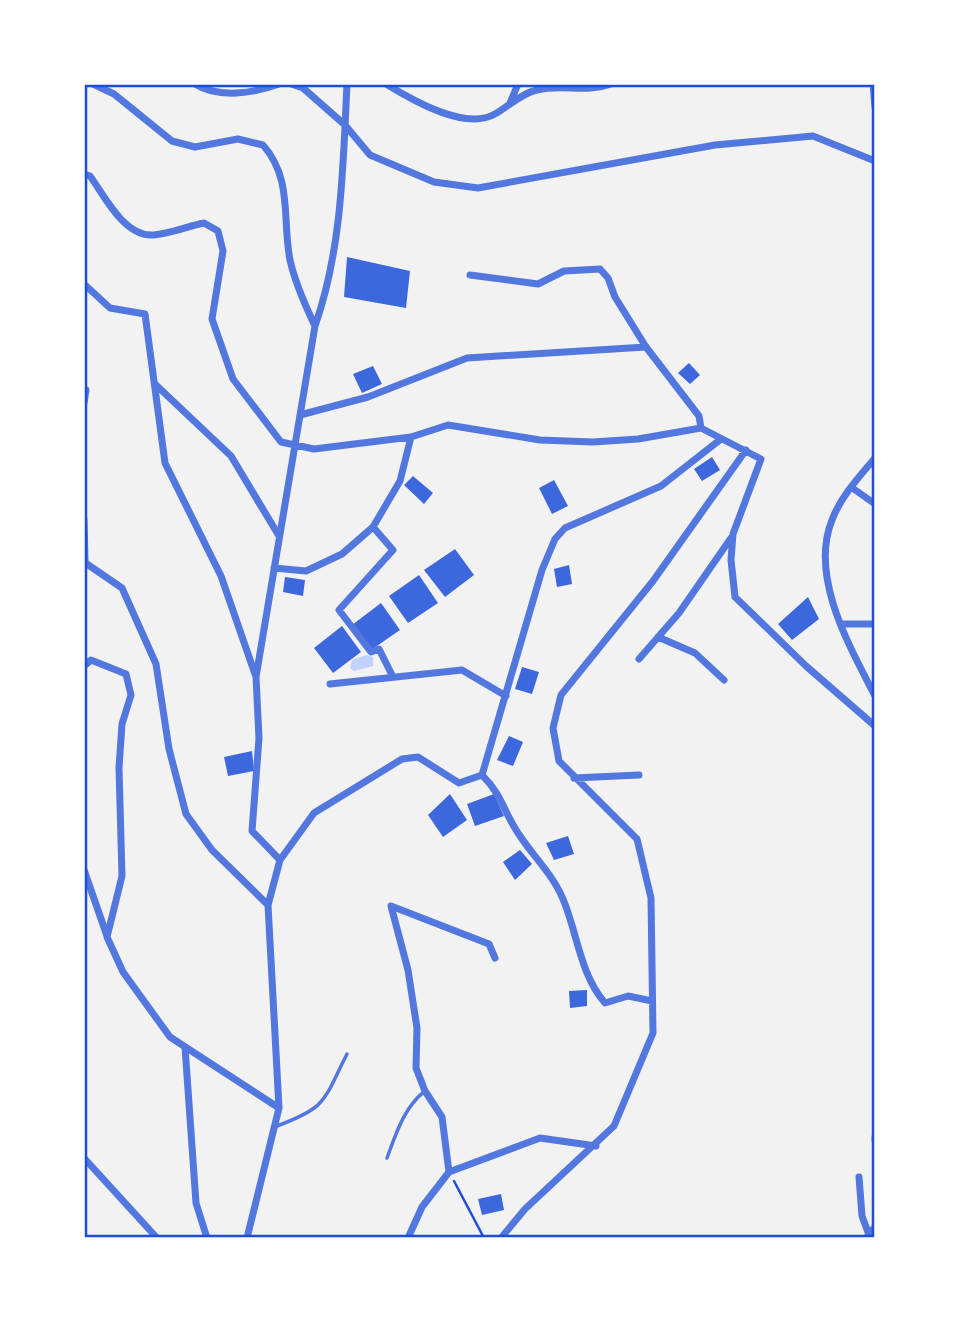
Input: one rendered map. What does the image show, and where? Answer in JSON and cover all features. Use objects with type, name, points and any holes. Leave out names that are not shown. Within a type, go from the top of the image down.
[{"type":"street","points":[[93,84],[114,94],[172,141],[195,147],[238,139],[264,145],[281,175],[288,212],[290,258],[300,292],[315,327]]},
{"type":"street","points":[[195,84],[205,90],[257,92],[279,84]]},
{"type":"street","points":[[291,84],[303,88],[345,125],[370,155],[434,182],[478,188],[715,145],[813,136],[875,162]]},
{"type":"street","points":[[280,860],[252,831],[259,738],[256,677],[315,327],[327,292],[338,232],[347,84]]},
{"type":"street","points":[[386,84],[436,111],[472,119],[493,115],[537,90],[576,90],[611,84]]},
{"type":"street","points":[[510,103],[518,84]]},
{"type":"street","points":[[873,84],[875,107]]},
{"type":"street","points":[[84,174],[90,176],[121,219],[134,230],[150,235],[204,223],[218,231],[223,251],[212,319],[233,379],[281,442],[314,449],[411,437],[448,425],[540,440],[593,442],[638,439],[701,428],[758,455],[761,463],[733,534],[708,575],[639,659]]},
{"type":"street","points":[[470,275],[538,284],[564,271],[600,269],[608,278],[615,297],[646,347],[699,416],[701,428]]},
{"type":"street","points":[[84,284],[110,307],[145,314],[165,463],[221,576],[256,677]]},
{"type":"street","points":[[300,415],[368,397],[467,358],[646,347]]},
{"type":"street","points":[[155,385],[231,456],[279,536]]},
{"type":"street","points":[[84,403],[86,390]]},
{"type":"street","points":[[274,568],[306,571],[342,554],[373,527],[400,481],[411,437]]},
{"type":"street","points":[[482,775],[542,570],[555,539],[565,528],[661,486],[721,439]]},
{"type":"street","points":[[501,1238],[525,1209],[596,1146],[614,1126],[653,1033],[651,898],[636,839],[559,761],[553,728],[561,695],[653,581],[746,450]]},
{"type":"street","points":[[875,458],[851,487],[831,522],[825,551],[827,576],[842,624],[875,696]]},
{"type":"street","points":[[851,487],[875,505]]},
{"type":"street","points":[[84,519],[85,562],[122,588],[156,664],[169,749],[186,814],[212,850],[268,905]]},
{"type":"street","points":[[373,527],[393,550],[339,610],[370,652],[379,649],[393,677]]},
{"type":"street","points":[[733,534],[735,597],[806,666],[875,726]]},
{"type":"street","points":[[842,624],[875,624]]},
{"type":"street","points":[[658,637],[695,653],[724,680]]},
{"type":"street","points":[[84,666],[91,660],[126,674],[131,695],[122,724],[119,768],[122,876],[107,937]]},
{"type":"street","points":[[330,684],[462,670],[506,696]]},
{"type":"street","points":[[247,1238],[279,1108],[268,905],[280,860],[314,813],[402,759],[418,757],[458,783],[482,775]]},
{"type":"street","points":[[482,775],[498,790],[517,832],[551,874],[565,904],[580,955],[595,991],[606,1003],[628,996],[652,1002]]},
{"type":"street","points":[[574,778],[639,775]]},
{"type":"street","points":[[84,870],[107,937],[123,972],[170,1037],[279,1108]]},
{"type":"street","points":[[449,1172],[442,1117],[425,1091],[416,1068],[417,1028],[408,970],[391,906],[489,944],[495,958]]},
{"type":"street","points":[[185,1047],[196,1203],[207,1238]]},
{"type":"street","points":[[408,1238],[422,1207],[449,1172],[540,1139],[596,1146]]},
{"type":"street","points":[[84,1158],[157,1238]]},
{"type":"street","points":[[859,1177],[862,1216],[868,1236]]},
{"type":"street","points":[[868,1236],[875,1227]]},
{"type":"lane","points":[[274,1127],[310,1114],[322,1104],[347,1054]]},
{"type":"lane","points":[[387,1158],[400,1124],[415,1099],[425,1091]]},
{"type":"path","points":[[449,1172],[484,1238]]},
{"type":"water","points":[[366,655],[373,657],[373,666],[354,671],[350,668],[352,660]]},
{"type":"building","points":[[347,257],[410,271],[406,308],[344,297]]},
{"type":"building","points":[[689,363],[700,375],[690,384],[678,373]]},
{"type":"building","points":[[373,366],[382,384],[362,393],[353,374]]},
{"type":"building","points":[[712,457],[720,470],[702,481],[694,469]]},
{"type":"building","points":[[413,476],[433,493],[424,504],[404,485]]},
{"type":"building","points":[[554,480],[568,506],[552,514],[539,488]]},
{"type":"building","points":[[455,549],[474,575],[445,597],[424,570]]},
{"type":"building","points":[[569,565],[572,584],[557,587],[554,569]]},
{"type":"building","points":[[419,575],[438,603],[408,623],[389,596]]},
{"type":"building","points":[[285,577],[305,580],[303,596],[283,592]]},
{"type":"building","points":[[808,597],[819,619],[792,640],[778,624]]},
{"type":"building","points":[[381,603],[400,630],[371,650],[352,625]]},
{"type":"building","points":[[342,626],[361,652],[333,673],[314,648]]},
{"type":"building","points":[[522,667],[539,672],[532,694],[515,689]]},
{"type":"building","points":[[509,736],[523,742],[513,766],[497,760]]},
{"type":"building","points":[[252,751],[254,771],[228,776],[224,757]]},
{"type":"building","points":[[450,794],[467,820],[443,837],[428,815]]},
{"type":"building","points":[[494,794],[504,816],[475,826],[467,804]]},
{"type":"building","points":[[568,836],[574,854],[554,860],[546,843]]},
{"type":"building","points":[[520,850],[532,864],[515,880],[503,862]]},
{"type":"building","points":[[587,990],[587,1006],[570,1008],[569,991]]},
{"type":"building","points":[[501,1194],[504,1210],[482,1215],[478,1199]]}]
